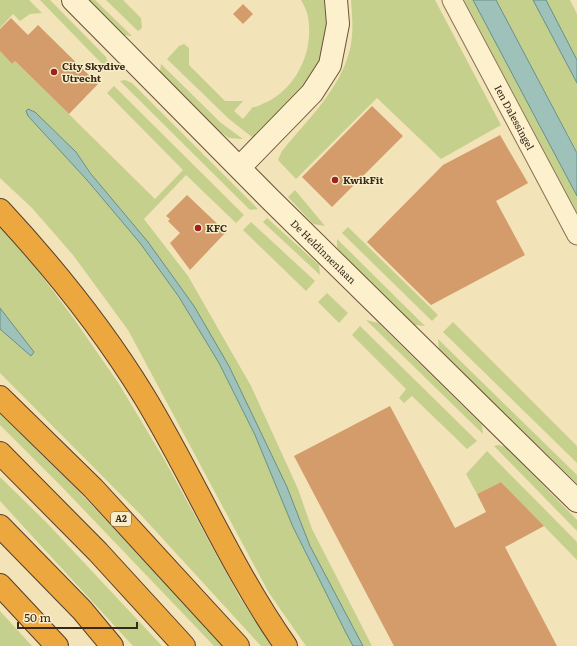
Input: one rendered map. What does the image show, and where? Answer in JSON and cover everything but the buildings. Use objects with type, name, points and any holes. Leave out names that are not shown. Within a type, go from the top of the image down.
[{"type":"highway","points":[[0,210],[31,243],[72,294],[107,341],[144,396],[191,477],[239,572],[268,620],[286,646]]},
{"type":"highway","name":"A2","points":[[0,397],[93,488],[238,646]]},
{"type":"highway","points":[[0,453],[98,552],[184,646]]},
{"type":"highway","points":[[0,526],[82,610],[112,646]]},
{"type":"highway","points":[[0,585],[57,646]]},
{"type":"street","name":"De Heldinnenlaan","points":[[73,0],[577,501]]},
{"type":"street","points":[[240,167],[312,93],[330,65],[338,24],[336,0]]},
{"type":"street","name":"Ien Dalessingel","points":[[452,0],[577,235]]},
{"type":"green space","points":[[0,0],[29,0],[42,13],[30,14],[20,21],[13,14],[0,28]]},
{"type":"green space","points":[[40,0],[50,0],[106,57],[108,63],[106,68]]},
{"type":"green space","points":[[85,0],[95,0],[132,36],[120,35]]},
{"type":"green space","points":[[106,0],[123,0],[141,18],[142,28],[138,31]]},
{"type":"green space","points":[[301,0],[324,0],[328,31],[322,58],[310,80],[263,131],[252,137],[229,119],[167,59],[179,46],[184,44],[189,48],[189,65],[225,101],[243,101],[234,111],[243,119],[253,107],[267,102],[287,87],[301,67],[306,55],[309,30],[308,15]]},
{"type":"green space","points":[[351,0],[435,0],[501,125],[441,159],[377,98],[296,179],[278,160],[282,151],[322,104],[339,78],[350,49],[352,37]]},
{"type":"green space","points":[[464,0],[473,0],[577,196],[577,215]]},
{"type":"green space","points":[[496,0],[533,0],[577,83],[577,152]]},
{"type":"green space","points":[[546,0],[570,0],[577,14],[577,60]]},
{"type":"green space","points":[[0,51],[12,64],[15,61],[155,199],[183,170],[107,93],[114,86],[244,215],[236,223],[186,175],[144,219],[188,276],[251,386],[298,489],[312,529],[372,646],[363,646],[310,546],[287,487],[229,366],[76,152],[32,110],[28,116],[87,180],[140,243],[179,297],[219,363],[255,435],[293,527],[353,646],[306,646],[269,593],[128,330],[73,255],[32,208],[0,178]]},
{"type":"green space","points":[[161,64],[221,123],[243,139],[229,138],[219,131],[163,77],[160,71]]},
{"type":"green space","points":[[125,80],[132,83],[258,209],[250,210],[120,81]]},
{"type":"green space","points":[[295,190],[325,226],[313,224],[288,197]]},
{"type":"green space","points":[[267,218],[319,265],[320,275],[263,222]]},
{"type":"green space","points":[[251,222],[315,281],[306,291],[243,230]]},
{"type":"green space","points":[[0,226],[17,243],[72,316],[119,384],[164,459],[240,598],[272,646],[261,646],[141,515],[0,373]]},
{"type":"green space","points":[[348,227],[438,315],[432,321],[342,233]]},
{"type":"green space","points":[[337,239],[425,326],[415,325],[337,248]]},
{"type":"green space","points":[[327,293],[348,313],[339,323],[318,302]]},
{"type":"green space","points":[[366,320],[378,323],[482,425],[483,434]]},
{"type":"green space","points":[[453,322],[577,446],[577,463],[443,332]]},
{"type":"green space","points":[[360,326],[477,441],[467,449],[412,396],[404,403],[399,398],[406,389],[352,335]]},
{"type":"green space","points":[[438,339],[577,475],[577,484],[439,350]]},
{"type":"green space","points":[[0,413],[69,481],[224,646],[214,646],[62,487],[0,425]]},
{"type":"green space","points":[[498,445],[506,447],[577,520],[577,531],[494,446]]},
{"type":"green space","points":[[487,451],[577,542],[577,560],[501,482],[477,494],[466,474]]},
{"type":"green space","points":[[0,477],[46,522],[162,646],[133,646],[0,501]]},
{"type":"green space","points":[[0,611],[32,646],[0,646]]},
{"type":"water","points":[[473,0],[496,0],[577,153],[577,196]]},
{"type":"water","points":[[533,0],[546,0],[577,60],[577,83]]},
{"type":"water","points":[[28,109],[35,112],[76,152],[91,174],[148,242],[194,306],[229,366],[287,487],[310,546],[363,646],[353,646],[345,631],[293,527],[255,435],[219,363],[179,297],[140,243],[87,180],[28,116],[26,111]]},
{"type":"water","points":[[0,308],[34,352],[31,356],[0,329]]},
{"type":"place","name":"City Skydive Utrecht","points":[[54,72]]},
{"type":"place","name":"KwikFit","points":[[335,180]]},
{"type":"place","name":"KFC","points":[[198,228]]}]
